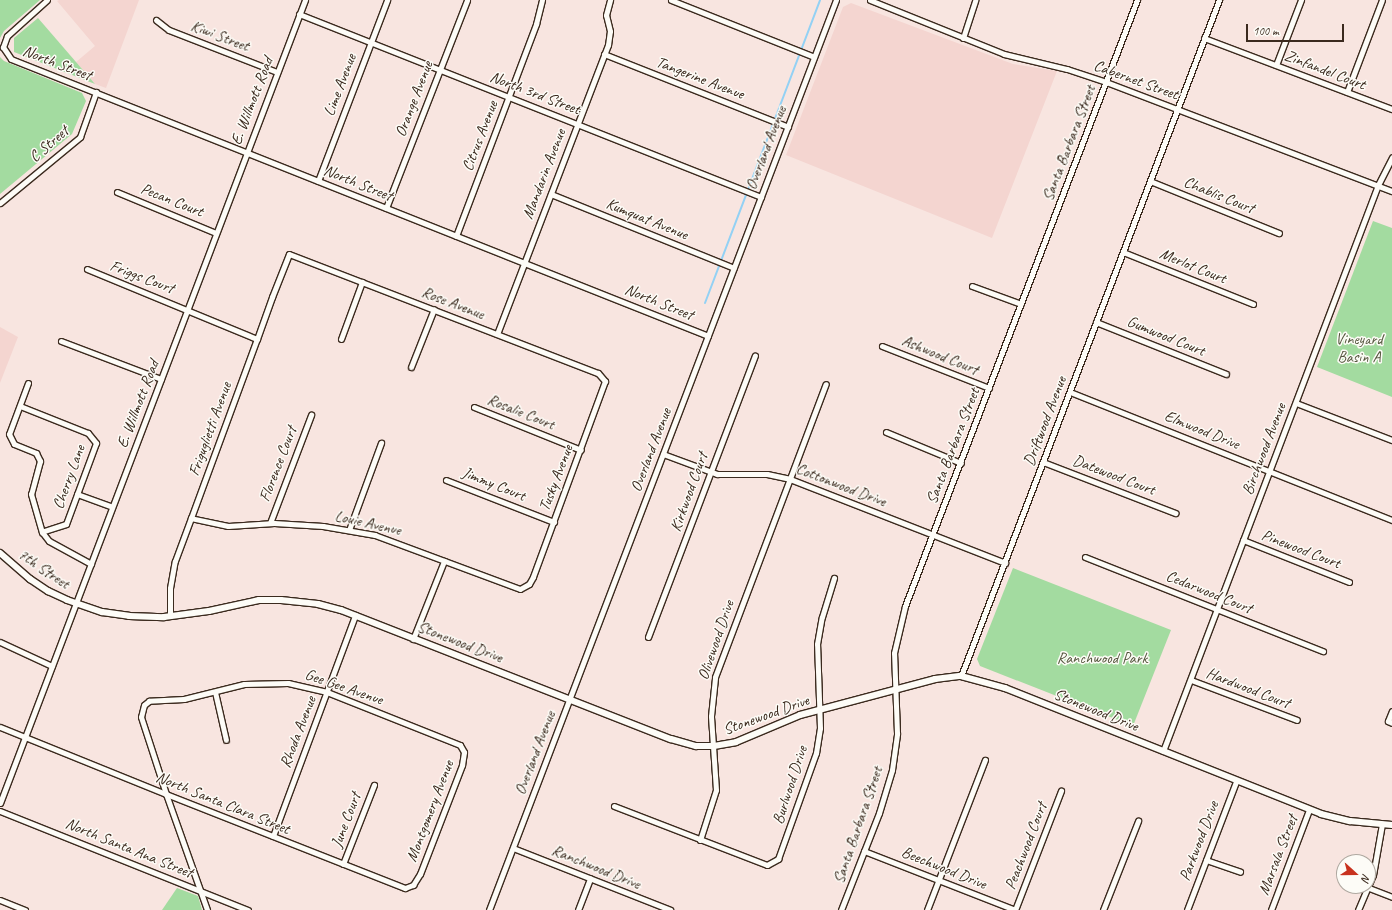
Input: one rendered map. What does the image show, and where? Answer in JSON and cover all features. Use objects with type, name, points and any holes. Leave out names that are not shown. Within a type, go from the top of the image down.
[{"type":"street","name":"North Street","points":[[48,0],[10,32],[3,48],[11,59],[708,336]]},
{"type":"street","name":"E. Willmott Road","points":[[0,802],[305,0]]},
{"type":"street","name":"Lime Avenue","points":[[318,181],[387,0]]},
{"type":"street","name":"Orange Avenue","points":[[386,208],[467,0]]},
{"type":"street","name":"Citrus Avenue","points":[[456,236],[536,24],[542,0]]},
{"type":"street","name":"Mandarin Avenue","points":[[497,334],[604,54],[610,30],[606,15],[610,0]]},
{"type":"street","points":[[670,0],[814,57]]},
{"type":"street","name":"Overland Avenue","points":[[489,910],[836,0]]},
{"type":"street","name":"Cabernet Street","points":[[870,0],[1004,54],[1067,69],[1106,82],[1392,191]]},
{"type":"street","points":[[963,38],[975,0]]},
{"type":"street","name":"Santa Barbara Street","points":[[841,910],[864,851],[892,770],[897,733],[893,666],[899,628],[1137,0]]},
{"type":"street","name":"Driftwood Avenue","points":[[961,676],[1219,0]]},
{"type":"street","points":[[1276,65],[1300,0]]},
{"type":"street","points":[[1347,92],[1382,0]]},
{"type":"street","name":"North 3rd Street","points":[[299,14],[761,197]]},
{"type":"street","name":"Kiwi Street","points":[[156,20],[169,30],[277,72]]},
{"type":"street","name":"Zinfandel Court","points":[[1204,38],[1392,109]]},
{"type":"street","name":"Tangerine Avenue","points":[[604,54],[788,127]]},
{"type":"street","name":"C Street","points":[[0,203],[80,137],[96,92]]},
{"type":"street","name":"Birchwood Avenue","points":[[1163,751],[1378,185],[1392,157]]},
{"type":"street","name":"Chablis Court","points":[[1150,181],[1279,233]]},
{"type":"street","name":"Pecan Court","points":[[117,192],[216,233]]},
{"type":"street","name":"Kumquat Avenue","points":[[551,194],[734,268]]},
{"type":"street","name":"Merlot Court","points":[[1123,252],[1253,304]]},
{"type":"street","name":"Rose Avenue","points":[[289,254],[598,373],[605,381]]},
{"type":"street","name":"Friguglietti Avenue","points":[[170,616],[173,567],[289,254]]},
{"type":"street","name":"Friggs Court","points":[[87,270],[178,305],[187,312],[257,339]]},
{"type":"street","points":[[341,339],[362,282]]},
{"type":"street","points":[[972,286],[1021,304]]},
{"type":"street","points":[[411,367],[434,309]]},
{"type":"street","name":"Gumwood Court","points":[[1096,322],[1226,374]]},
{"type":"street","points":[[61,341],[161,379]]},
{"type":"street","name":"Ashwood Court","points":[[882,346],[989,388]]},
{"type":"street","name":"Kirkwood Court","points":[[648,636],[755,356]]},
{"type":"street","name":"Tusky Avenue","points":[[529,584],[581,450],[605,381]]},
{"type":"street","points":[[28,383],[10,438],[14,444],[36,453],[40,461],[31,494],[42,532],[49,541],[91,564]]},
{"type":"street","name":"Olivewood Drive","points":[[700,840],[716,790],[711,716],[715,677],[826,384]]},
{"type":"street","name":"Elmwood Drive","points":[[1070,392],[1392,520]]},
{"type":"street","points":[[1296,403],[1392,440]]},
{"type":"street","name":"Cherry Lane","points":[[20,406],[88,433],[94,438],[95,448],[66,524],[42,532]]},
{"type":"street","name":"Rosalie Court","points":[[474,407],[581,450]]},
{"type":"street","name":"Florence Court","points":[[270,523],[311,415]]},
{"type":"street","points":[[886,432],[961,463]]},
{"type":"street","points":[[349,530],[381,443]]},
{"type":"street","name":"Cottonwood Drive","points":[[663,454],[710,472],[733,476],[767,474],[790,479],[1005,563]]},
{"type":"street","name":"Datewood Court","points":[[1043,462],[1175,513]]},
{"type":"street","name":"Jimmy Court","points":[[446,480],[554,522]]},
{"type":"street","points":[[78,494],[112,507]]},
{"type":"street","name":"Louie Avenue","points":[[191,518],[228,526],[270,523],[349,530],[375,535],[520,589],[529,584]]},
{"type":"street","name":"Pinewood Court","points":[[1243,540],[1348,582]]},
{"type":"street","name":"7th Street","points":[[0,553],[36,583],[76,604]]},
{"type":"street","name":"Cedarwood Court","points":[[1085,557],[1323,651]]},
{"type":"street","points":[[413,639],[444,561]]},
{"type":"street","name":"Burlwood Drive","points":[[700,840],[760,863],[773,864],[778,859],[812,769],[819,737],[817,644],[823,612],[834,578]]},
{"type":"street","name":"Stonewood Drive","points":[[76,604],[122,616],[170,616],[209,611],[259,600],[281,600],[318,604],[356,615],[413,639],[679,742],[714,746],[736,742],[775,724],[819,710],[935,679],[961,676],[1005,688],[1236,782],[1309,810],[1350,821],[1392,825]]},
{"type":"street","name":"Rhoda Avenue","points":[[273,836],[356,615]]},
{"type":"street","points":[[0,642],[52,666]]},
{"type":"street","name":"Hardwood Court","points":[[1191,680],[1296,720]]},
{"type":"street","name":"Gee Gee Avenue","points":[[166,794],[141,717],[144,705],[156,700],[177,700],[244,684],[288,683],[327,692],[460,745]]},
{"type":"street","points":[[215,692],[226,740]]},
{"type":"street","points":[[1390,722],[1392,711]]},
{"type":"street","name":"North Santa Clara Street","points":[[0,727],[399,886],[413,885]]},
{"type":"street","name":"Montgomery Avenue","points":[[413,885],[420,874],[462,765],[464,752],[460,745]]},
{"type":"street","points":[[927,910],[985,760]]},
{"type":"street","name":"Parkwood Drive","points":[[1187,910],[1236,782]]},
{"type":"street","name":"June Court","points":[[343,864],[374,785]]},
{"type":"street","name":"Peachwood Court","points":[[1015,910],[1061,791]]},
{"type":"street","points":[[166,794],[207,910]]},
{"type":"street","points":[[614,806],[700,840]]},
{"type":"street","name":"Marsala Street","points":[[1271,910],[1309,810]]},
{"type":"street","name":"North Santa Ana Street","points":[[0,811],[248,910]]},
{"type":"street","points":[[1103,910],[1138,821]]},
{"type":"street","points":[[1376,864],[1382,824]]},
{"type":"street","name":"Ranchwood Drive","points":[[513,848],[670,910]]},
{"type":"street","name":"Beechwood Drive","points":[[864,851],[1015,910]]},
{"type":"street","points":[[1206,860],[1240,872]]},
{"type":"street","points":[[578,910],[590,878]]},
{"type":"street","points":[[1376,891],[1392,897]]},
{"type":"street","points":[[1358,910],[1366,894]]},
{"type":"street","points":[[0,900],[25,910]]},
{"type":"shaded area","points":[[139,0],[106,88],[95,84],[76,62],[95,46],[57,1]]},
{"type":"shaded area","points":[[851,3],[1013,64],[1057,71],[992,238],[786,155],[843,7]]},
{"type":"shaded area","points":[[0,327],[18,337],[0,383]]},
{"type":"green space","points":[[0,0],[40,0],[4,31],[0,38]]},
{"type":"green space","points":[[38,18],[95,84],[14,52],[14,38]]},
{"type":"green space","points":[[0,57],[4,61],[82,93],[86,101],[72,134],[0,194]]},
{"type":"green space","name":"Vineyard Basin A","points":[[1373,221],[1392,228],[1392,397],[1317,367]]},
{"type":"green space","name":"Ranchwood Park","points":[[1013,568],[1171,630],[1133,726],[980,666],[977,659]]},
{"type":"green space","points":[[177,888],[198,896],[202,910],[162,910]]},
{"type":"waterway","points":[[705,303],[820,0]]}]
